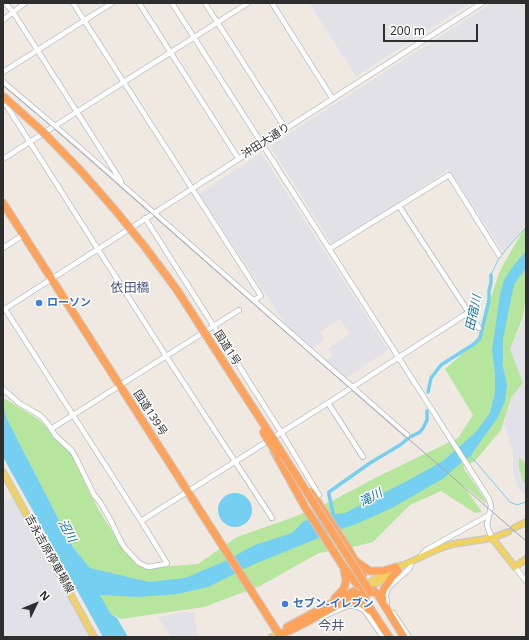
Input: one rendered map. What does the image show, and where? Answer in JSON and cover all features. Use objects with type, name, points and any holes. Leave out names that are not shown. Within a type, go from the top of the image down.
[{"type":"highway","name":"国道1号","points":[[3,96],[42,131],[80,170],[130,228],[177,290],[394,637]]},
{"type":"highway","name":"国道1号","points":[[3,101],[40,135],[80,176],[122,224],[142,250],[176,298],[401,636]]},
{"type":"highway","name":"国道139号","points":[[3,203],[280,635]]},
{"type":"highway","points":[[273,443],[316,500],[354,559],[362,574],[366,602],[389,637]]},
{"type":"highway","points":[[273,443],[305,507],[337,557],[356,584],[373,590],[378,596],[401,636]]},
{"type":"highway","points":[[354,559],[370,570],[383,571],[397,569]]},
{"type":"highway","points":[[280,635],[303,624],[327,608],[346,585],[343,566]]},
{"type":"highway","points":[[383,603],[382,594],[384,589],[397,569]]},
{"type":"highway","points":[[280,635],[287,627],[364,588]]},
{"type":"highway","points":[[327,608],[351,603],[359,603],[364,605],[373,614]]},
{"type":"main road","name":"吉永吉原停車場線","points":[[3,472],[94,637]]},
{"type":"main road","points":[[514,528],[526,522]]},
{"type":"main road","points":[[364,588],[409,562],[438,548],[453,544],[492,538],[508,532]]},
{"type":"main road","points":[[492,538],[515,567],[526,559]]},
{"type":"main road","points":[[272,637],[280,635]]},
{"type":"street","points":[[6,3],[124,187]]},
{"type":"street","points":[[3,20],[25,3]]},
{"type":"street","points":[[73,3],[261,296],[254,300]]},
{"type":"street","points":[[3,72],[112,3]]},
{"type":"street","points":[[139,3],[238,158]]},
{"type":"street","points":[[172,3],[489,499],[491,506],[487,525],[492,538]]},
{"type":"street","points":[[205,3],[285,128]]},
{"type":"street","points":[[3,159],[248,3]]},
{"type":"street","points":[[272,3],[332,98]]},
{"type":"street","name":"沖田大通り","points":[[4,309],[482,3]]},
{"type":"street","points":[[3,82],[154,212],[407,435]]},
{"type":"street","points":[[3,101],[234,462],[272,518]]},
{"type":"street","points":[[329,249],[448,175],[499,255]]},
{"type":"street","points":[[399,206],[479,328]]},
{"type":"street","points":[[145,218],[281,432],[319,495]]},
{"type":"street","points":[[3,248],[23,235]]},
{"type":"street","points":[[3,389],[19,403],[41,416],[55,435],[68,447],[76,458],[94,495],[110,519],[123,546],[142,565],[148,567],[166,564],[166,560],[4,309]]},
{"type":"street","points":[[51,429],[239,310]]},
{"type":"street","points":[[141,521],[469,312]]},
{"type":"street","points":[[328,403],[363,457]]},
{"type":"street","points":[[418,558],[426,550],[489,515]]},
{"type":"street","points":[[451,536],[453,544]]},
{"type":"street","points":[[409,562],[410,568],[390,586],[386,596],[386,602],[389,608],[409,637]]},
{"type":"street","points":[[515,567],[526,581]]},
{"type":"street","points":[[303,624],[310,623],[348,606],[354,606],[364,610],[383,637]]},
{"type":"shaded area","points":[[309,3],[470,3],[356,76]]},
{"type":"shaded area","points":[[492,3],[526,3],[526,224],[503,252],[449,169],[333,246],[270,146]]},
{"type":"shaded area","points":[[261,153],[388,350],[346,378],[325,361],[332,356],[328,349],[350,334],[340,319],[320,332],[324,340],[311,348],[286,325],[199,194]]},
{"type":"shaded area","points":[[526,313],[526,497],[519,489],[513,474],[513,451],[504,424],[511,398],[522,381],[510,349]]},
{"type":"shaded area","points":[[13,496],[91,637],[3,637],[3,503]]},
{"type":"shaded area","points":[[184,612],[194,613],[198,637],[171,637],[158,617]]},
{"type":"green space","points":[[526,226],[526,296],[523,317],[510,349],[523,383],[511,398],[501,430],[475,461],[463,467],[486,501],[485,503],[463,485],[482,512],[475,513],[441,491],[410,505],[373,542],[319,553],[260,586],[204,607],[121,619],[110,613],[99,595],[90,568],[74,548],[7,419],[3,405],[3,398],[38,419],[71,453],[98,509],[124,550],[144,568],[198,564],[237,537],[294,517],[332,501],[379,476],[458,438],[473,415],[445,369],[477,341],[498,276]]},
{"type":"green space","points":[[519,457],[526,464],[526,484],[524,483],[519,469]]},
{"type":"water","points":[[526,251],[526,268],[515,283],[513,289],[503,339],[502,363],[507,384],[505,401],[498,417],[471,456],[464,460],[444,478],[392,508],[356,524],[252,565],[208,587],[177,594],[138,597],[100,595],[110,613],[117,618],[128,637],[103,637],[3,457],[3,405],[7,419],[73,547],[90,568],[149,582],[185,578],[223,562],[255,545],[292,533],[304,521],[345,513],[443,461],[476,432],[490,413],[495,393],[495,373],[492,351],[500,294],[504,280]]},
{"type":"water","points":[[232,493],[238,493],[247,498],[251,504],[251,516],[247,522],[238,527],[232,527],[223,522],[218,513],[218,507],[223,498]]},
{"type":"waterway","name":"田宿川","points":[[491,275],[498,260],[526,227]]},
{"type":"waterway","name":"田宿川","points":[[428,392],[431,378],[441,365],[474,344],[480,338],[489,300],[491,275]]},
{"type":"waterway","name":"田宿川","points":[[333,519],[329,492],[370,463],[420,432],[427,420],[427,411]]},
{"type":"waterway","points":[[470,457],[510,502],[517,505],[526,502]]},
{"type":"railway","points":[[3,85],[75,146],[526,541]]},
{"type":"place","name":"ローソン","points":[[39,303]]},
{"type":"place","name":"セブン-イレブン","points":[[285,604]]},
{"type":"district","name":"依田橋","points":[[130,288]]},
{"type":"district","name":"今井","points":[[331,626]]},
{"type":"water label","name":"滝川","points":[[371,498]]},
{"type":"water label","name":"沼川","points":[[67,531]]}]
